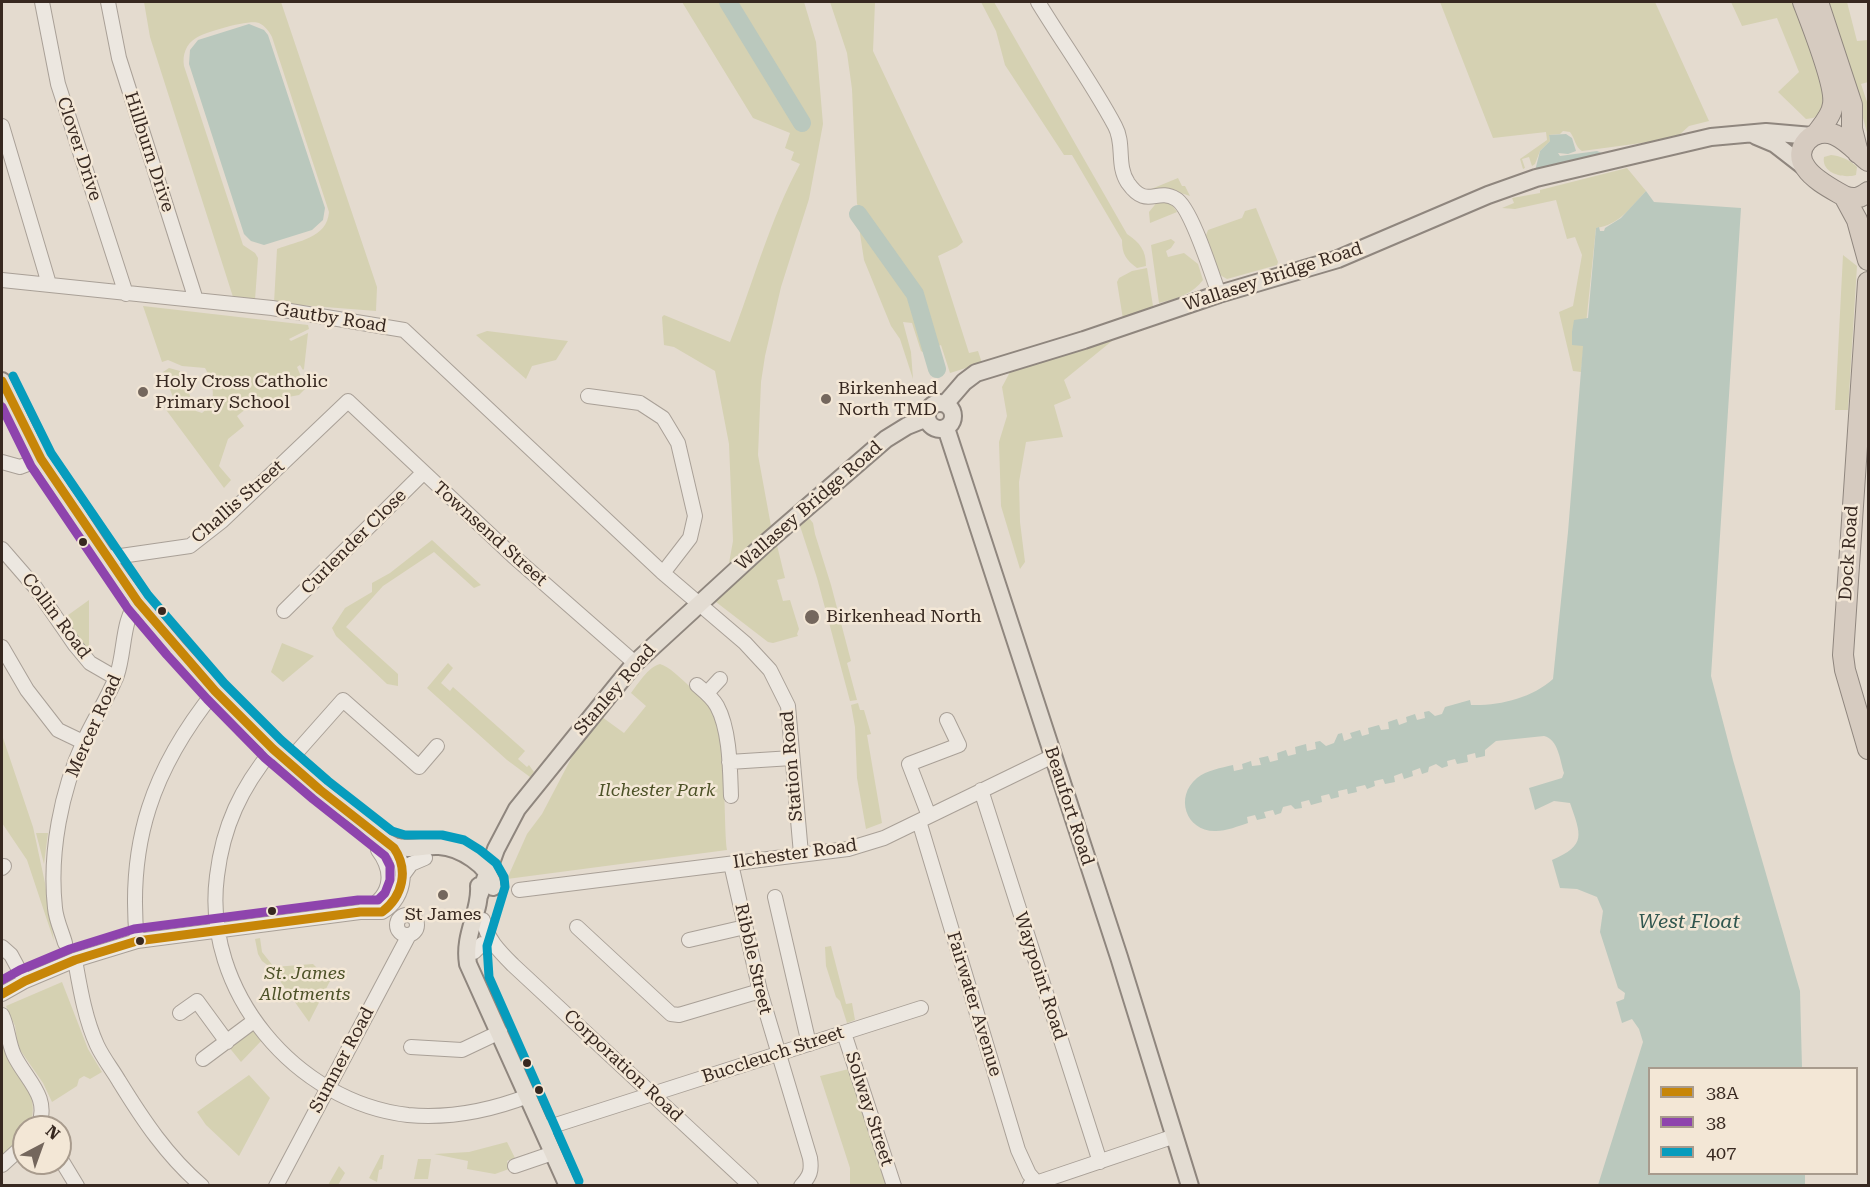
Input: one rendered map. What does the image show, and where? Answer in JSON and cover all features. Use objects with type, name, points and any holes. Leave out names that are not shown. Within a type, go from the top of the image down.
[{"type":"highway","points":[[1803,2],[1832,88],[1833,105],[1826,122],[1806,141],[1801,156],[1806,168],[1844,196],[1850,199],[1868,193]]},
{"type":"highway","points":[[1818,2],[1852,105],[1852,129],[1866,158]]},
{"type":"highway","points":[[1814,134],[1827,132],[1837,135],[1866,158]]},
{"type":"highway","points":[[1844,196],[1857,220],[1869,260]]},
{"type":"highway","name":"Dock Road","points":[[1869,282],[1843,654],[1845,670],[1869,749]]},
{"type":"main road","name":"Wallasey Bridge Road","points":[[945,404],[964,382],[976,373],[1084,340],[1219,294],[1338,259],[1488,195],[1536,178],[1711,137],[1766,132],[1814,134]]},
{"type":"main road","points":[[1750,134],[1774,144],[1806,168]]},
{"type":"main road","points":[[2,381],[41,459],[107,558],[138,602],[215,691],[273,749],[395,857],[446,856],[481,873]]},
{"type":"main road","points":[[939,402],[952,410],[951,424],[946,428],[932,427],[927,418],[930,407],[939,402]]},
{"type":"main road","name":"Wallasey Bridge Road","points":[[698,605],[886,439],[907,426],[927,418]]},
{"type":"main road","name":"Beaufort Road","points":[[946,428],[1190,1185]]},
{"type":"main road","name":"Stanley Road","points":[[479,985],[468,964],[466,953],[468,936],[479,896],[481,873],[499,858],[517,809],[635,663],[698,605]]},
{"type":"main road","points":[[395,857],[441,846],[455,850],[481,873]]},
{"type":"main road","points":[[499,858],[484,862],[481,873],[483,920],[474,952],[475,972],[568,1185]]},
{"type":"street","name":"Clover Drive","points":[[42,2],[58,84],[126,294]]},
{"type":"street","name":"Hillburn Drive","points":[[108,2],[119,58],[196,300]]},
{"type":"street","points":[[1038,2],[1116,128],[1121,171],[1127,182],[1136,194],[1145,198],[1167,195],[1182,204],[1197,235],[1219,294]]},
{"type":"street","points":[[2,126],[49,284]]},
{"type":"street","name":"Gautby Road","points":[[2,280],[272,308],[404,330],[698,605]]},
{"type":"street","points":[[588,396],[640,403],[663,418],[678,443],[695,516],[690,538],[663,573]]},
{"type":"street","name":"Townsend Street","points":[[348,401],[513,556],[635,663]]},
{"type":"street","name":"Challis Street","points":[[107,558],[190,546],[222,521],[348,401]]},
{"type":"street","points":[[2,462],[20,467],[41,459]]},
{"type":"street","name":"Curlender Close","points":[[284,611],[423,473]]},
{"type":"street","name":"Collin Road","points":[[2,549],[28,578],[90,663],[116,678]]},
{"type":"street","name":"Mercer Road","points":[[65,943],[55,911],[53,887],[55,853],[65,794],[83,742],[116,678],[124,647],[128,616],[138,602]]},
{"type":"street","name":"Station Road","points":[[698,605],[745,643],[770,670],[788,706],[801,854]]},
{"type":"street","points":[[2,647],[42,711],[58,730],[83,742]]},
{"type":"street","points":[[720,679],[702,689],[720,713],[729,762],[731,796]]},
{"type":"street","points":[[137,941],[135,881],[147,811],[159,778],[173,750],[196,714],[215,691]]},
{"type":"street","points":[[288,762],[338,696],[424,771],[437,746]]},
{"type":"street","name":"Fairwater Avenue","points":[[947,720],[959,745],[909,764],[1018,1150],[1033,1184]]},
{"type":"street","points":[[273,749],[243,790],[224,837],[217,877],[222,952],[231,978],[254,1021],[279,1050],[314,1080],[374,1108],[427,1116],[468,1114],[486,1111],[528,1096]]},
{"type":"street","name":"Ilchester Road","points":[[519,890],[848,849],[884,838],[1053,756]]},
{"type":"street","points":[[729,762],[792,758]]},
{"type":"street","name":"Waypoint Road","points":[[981,790],[1100,1162]]},
{"type":"street","points":[[2,994],[25,981],[75,960],[137,941],[360,912],[377,913],[391,906],[398,894],[395,857]]},
{"type":"street","name":"Ribble Street","points":[[732,864],[760,991],[812,1167],[810,1175],[801,1185]]},
{"type":"street","points":[[773,904],[809,1044]]},
{"type":"street","name":"Corporation Road","points":[[483,920],[484,928],[494,946],[752,1185]]},
{"type":"street","points":[[577,927],[671,1014],[679,1015],[760,991]]},
{"type":"street","points":[[689,940],[745,927]]},
{"type":"street","name":"Sumner Road","points":[[276,1185],[409,935]]},
{"type":"street","points":[[474,952],[482,944],[494,946]]},
{"type":"street","points":[[2,947],[11,955],[25,981]]},
{"type":"street","points":[[75,960],[84,1003],[97,1045],[159,1143],[182,1168],[202,1185]]},
{"type":"street","points":[[180,1013],[197,1000],[227,1041]]},
{"type":"street","name":"Buccleuch Street","points":[[543,1129],[921,1008]]},
{"type":"street","points":[[2,1015],[14,1056],[39,1095],[42,1109],[41,1115]]},
{"type":"street","points":[[203,1059],[254,1021]]},
{"type":"street","points":[[411,1047],[462,1050],[500,1032]]},
{"type":"street","name":"Solway Street","points":[[844,1033],[894,1185]]},
{"type":"street","points":[[1033,1184],[1175,1136]]},
{"type":"street","points":[[515,1166],[553,1153]]},
{"type":"green space","points":[[144,2],[281,2],[377,287],[376,311],[274,303],[277,249],[302,241],[317,233],[327,221],[329,212],[272,37],[263,26],[254,22],[201,35],[190,43],[184,58],[184,66],[243,245],[255,253],[258,258],[255,300],[233,297],[150,37]]},
{"type":"green space","points":[[682,2],[723,2],[800,124],[808,118],[735,2],[804,2],[816,42],[823,124],[809,199],[781,287],[761,382],[758,455],[771,526],[729,563],[733,541],[729,444],[715,371],[674,347],[664,345],[662,317],[664,315],[730,342],[771,229],[800,164],[791,160],[794,152],[785,148],[790,133],[753,118]]},
{"type":"green space","points":[[830,2],[875,2],[873,51],[963,242],[938,256],[969,353],[978,351],[982,363],[950,373],[941,345],[936,347],[917,290],[857,204],[852,89],[847,53]]},
{"type":"green space","points":[[981,2],[994,2],[1127,234],[1141,247],[1146,266],[1137,268],[1127,259],[1122,240],[1072,155],[1064,155],[1005,65],[996,31]]},
{"type":"green space","points":[[1440,2],[1655,2],[1709,121],[1689,126],[1677,137],[1582,151],[1570,132],[1563,131],[1560,134],[1549,135],[1550,141],[1540,151],[1535,164],[1532,166],[1529,157],[1522,159],[1525,168],[1523,169],[1520,159],[1547,140],[1546,132],[1493,138]]},
{"type":"green space","points":[[1731,2],[1795,2],[1827,85],[1822,113],[1806,119],[1778,92],[1799,72],[1777,18],[1742,26]]},
{"type":"green space","points":[[1823,2],[1847,2],[1857,41],[1868,40],[1868,82],[1861,84],[1868,105],[1868,136],[1863,118],[1858,117]]},
{"type":"green space","points":[[1831,155],[1845,159],[1857,167],[1856,175],[1845,176],[1829,171],[1824,163],[1824,157]]},
{"type":"green space","points":[[1627,168],[1646,191],[1618,219],[1596,228],[1581,372],[1573,371],[1559,312],[1573,306],[1582,255],[1575,237],[1567,239],[1556,200],[1515,209],[1502,208],[1514,203],[1512,198],[1540,193],[1540,190]]},
{"type":"green space","points":[[1178,178],[1190,196],[1166,188],[1144,192]]},
{"type":"green space","points":[[1158,201],[1169,204],[1177,212],[1150,223],[1149,212]]},
{"type":"green space","points":[[1256,208],[1278,262],[1277,265],[1227,279],[1220,275],[1205,238],[1208,230],[1242,218],[1245,211]]},
{"type":"green space","points":[[859,227],[893,272],[913,305],[929,356],[921,351],[912,323],[903,322],[911,352],[913,379],[900,339],[891,326],[864,260]]},
{"type":"green space","points":[[1171,239],[1175,242],[1166,251],[1168,257],[1184,253],[1198,264],[1203,280],[1189,292],[1159,303],[1151,245]]},
{"type":"green space","points":[[1843,255],[1857,266],[1848,410],[1835,410]]},
{"type":"green space","points":[[1147,268],[1153,306],[1123,319],[1117,282],[1119,278],[1132,271]]},
{"type":"green space","points":[[143,306],[308,325],[309,329],[289,339],[291,341],[308,333],[304,369],[300,365],[297,367],[306,388],[299,395],[262,402],[247,408],[237,416],[244,426],[228,439],[219,466],[231,480],[224,488],[164,407],[175,402],[163,372],[169,368],[180,371],[196,411],[202,413],[210,404],[213,392],[208,374],[205,368],[182,366],[168,360],[162,362]]},
{"type":"green space","points":[[487,331],[568,341],[556,360],[532,366],[526,379],[476,335]]},
{"type":"green space","points":[[1118,336],[1064,380],[1071,398],[1054,405],[1063,437],[1026,442],[1019,482],[1020,522],[1025,562],[1020,569],[1001,506],[999,442],[1007,416],[1002,387],[1010,372]]},
{"type":"green space","points":[[809,518],[813,523],[831,585],[851,661],[847,663],[857,700],[850,701],[817,578],[800,526]]},
{"type":"green space","points":[[775,537],[785,578],[777,580],[783,601],[790,600],[799,629],[798,636],[773,643],[768,642],[715,599]]},
{"type":"green space","points":[[432,540],[481,585],[474,588],[434,552],[383,586],[346,627],[398,674],[398,686],[387,684],[336,636],[332,628],[345,608],[372,592],[372,583],[390,573]]},
{"type":"green space","points":[[89,600],[89,651],[64,618]]},
{"type":"green space","points":[[282,643],[314,656],[283,682],[271,672]]},
{"type":"green space","points":[[448,663],[453,668],[441,683],[450,691],[453,687],[525,751],[518,759],[527,767],[529,765],[534,772],[530,777],[507,760],[427,688]]},
{"type":"green space","name":"Ilchester Park","points":[[660,664],[674,672],[702,698],[715,720],[724,776],[727,850],[507,879],[527,834],[542,814],[575,751],[602,717],[624,733],[646,706],[631,693],[647,672]]},
{"type":"green space","points":[[858,703],[860,710],[864,710],[871,734],[867,735],[882,823],[866,829],[857,778],[855,727],[851,705]]},
{"type":"green space","points":[[2,735],[33,827],[54,941],[27,860],[2,823]]},
{"type":"green space","points":[[36,833],[48,833],[44,864]]},
{"type":"green space","name":"St. James Allotments","points":[[260,938],[262,952],[274,967],[313,964],[330,981],[309,1022],[270,967],[262,961],[255,939]]},
{"type":"green space","points":[[831,946],[846,1004],[852,1003],[855,1020],[847,1023],[826,966],[825,947]]},
{"type":"green space","points":[[62,982],[88,1049],[102,1072],[90,1079],[84,1076],[79,1079],[77,1086],[52,1102],[43,1083],[18,1047],[15,1026],[6,1006]]},
{"type":"green space","points":[[253,1030],[263,1039],[241,1062],[228,1046]]},
{"type":"green space","points":[[2,1041],[6,1054],[29,1091],[33,1113],[33,1115],[12,1115],[12,1150],[2,1161]]},
{"type":"green space","points":[[849,1069],[888,1185],[850,1185],[850,1168],[820,1076]]},
{"type":"green space","points":[[249,1075],[270,1098],[239,1156],[206,1125],[197,1112]]},
{"type":"green space","points":[[507,1142],[515,1158],[507,1161],[509,1169],[495,1174],[467,1169],[468,1161],[434,1154],[469,1152]]},
{"type":"green space","points":[[381,1155],[384,1155],[382,1169],[379,1170],[377,1182],[369,1178]]},
{"type":"green space","points":[[418,1159],[431,1159],[428,1179],[414,1179]]},
{"type":"green space","points":[[339,1166],[345,1173],[338,1185],[328,1185]]},
{"type":"water","points":[[249,24],[264,30],[268,35],[325,208],[323,220],[312,230],[264,245],[251,241],[244,234],[189,64],[190,50],[198,40]]},
{"type":"water","points":[[1566,134],[1572,138],[1576,151],[1568,154],[1558,153],[1560,156],[1597,151],[1604,154],[1535,171],[1540,151],[1550,141],[1549,135]]},
{"type":"water","name":"West Float","points":[[1646,191],[1654,202],[1741,208],[1711,676],[1800,991],[1802,1067],[1648,1067],[1648,1175],[1805,1175],[1805,1185],[1598,1185],[1643,1042],[1639,1029],[1632,1019],[1622,1023],[1616,1002],[1624,999],[1625,993],[1618,988],[1600,932],[1603,911],[1597,897],[1577,889],[1560,888],[1552,860],[1571,849],[1578,838],[1577,823],[1570,803],[1554,801],[1535,810],[1529,788],[1562,778],[1564,773],[1558,751],[1549,738],[1544,736],[1496,741],[1485,750],[1485,756],[1476,758],[1475,753],[1467,755],[1468,762],[1457,764],[1455,759],[1447,761],[1448,766],[1442,768],[1436,764],[1429,767],[1428,772],[1422,774],[1420,768],[1412,771],[1413,776],[1404,779],[1402,773],[1394,776],[1395,782],[1385,784],[1383,779],[1374,781],[1375,786],[1367,789],[1365,785],[1356,787],[1357,792],[1348,794],[1347,789],[1338,791],[1339,797],[1331,799],[1329,794],[1321,796],[1322,802],[1311,805],[1309,800],[1301,802],[1302,808],[1295,809],[1291,805],[1283,807],[1281,813],[1275,815],[1273,810],[1264,812],[1266,818],[1257,820],[1255,815],[1247,817],[1248,823],[1224,830],[1206,830],[1197,826],[1191,820],[1185,803],[1190,786],[1201,775],[1210,771],[1233,765],[1234,771],[1243,769],[1242,764],[1251,761],[1252,766],[1261,765],[1259,758],[1268,756],[1270,762],[1278,760],[1277,753],[1286,750],[1288,756],[1296,754],[1295,747],[1306,744],[1307,751],[1316,749],[1315,742],[1320,741],[1326,746],[1334,743],[1338,734],[1342,733],[1344,741],[1352,738],[1350,733],[1360,730],[1362,736],[1369,734],[1368,728],[1379,725],[1381,730],[1389,729],[1388,722],[1397,719],[1399,725],[1407,722],[1406,717],[1415,714],[1417,720],[1425,718],[1424,712],[1429,711],[1435,716],[1442,714],[1445,707],[1470,700],[1471,705],[1482,705],[1515,700],[1545,686],[1553,679],[1583,346],[1572,345],[1572,332],[1574,320],[1588,318],[1596,228],[1599,227],[1600,231],[1604,231],[1621,218]]},
{"type":"waterway","points":[[728,2],[802,123]]},
{"type":"waterway","points":[[858,214],[915,294],[937,369]]},
{"type":"transit line","name":"407","points":[[13,376],[51,453],[148,595],[224,683],[281,740],[328,781],[392,831],[405,835],[442,835],[464,840],[496,863],[504,877],[505,887],[487,946],[489,977],[579,1181]]},
{"type":"transit line","name":"38A","points":[[2,381],[41,459],[138,602],[215,691],[273,749],[320,790],[394,848],[399,856],[402,874],[399,891],[382,912],[360,912],[137,941],[75,960],[25,981],[2,994]]},
{"type":"transit line","name":"38","points":[[2,407],[31,466],[128,609],[207,699],[265,758],[385,856],[390,866],[390,880],[385,893],[378,900],[358,900],[134,929],[70,949],[2,980]]},
{"type":"place","name":"Holy Cross Catholic Primary School","points":[[143,392]]},
{"type":"place","name":"Birkenhead North TMD","points":[[826,399]]},
{"type":"place","name":"Birkenhead North","points":[[812,617]]},
{"type":"place","name":"St James","points":[[443,895]]}]
